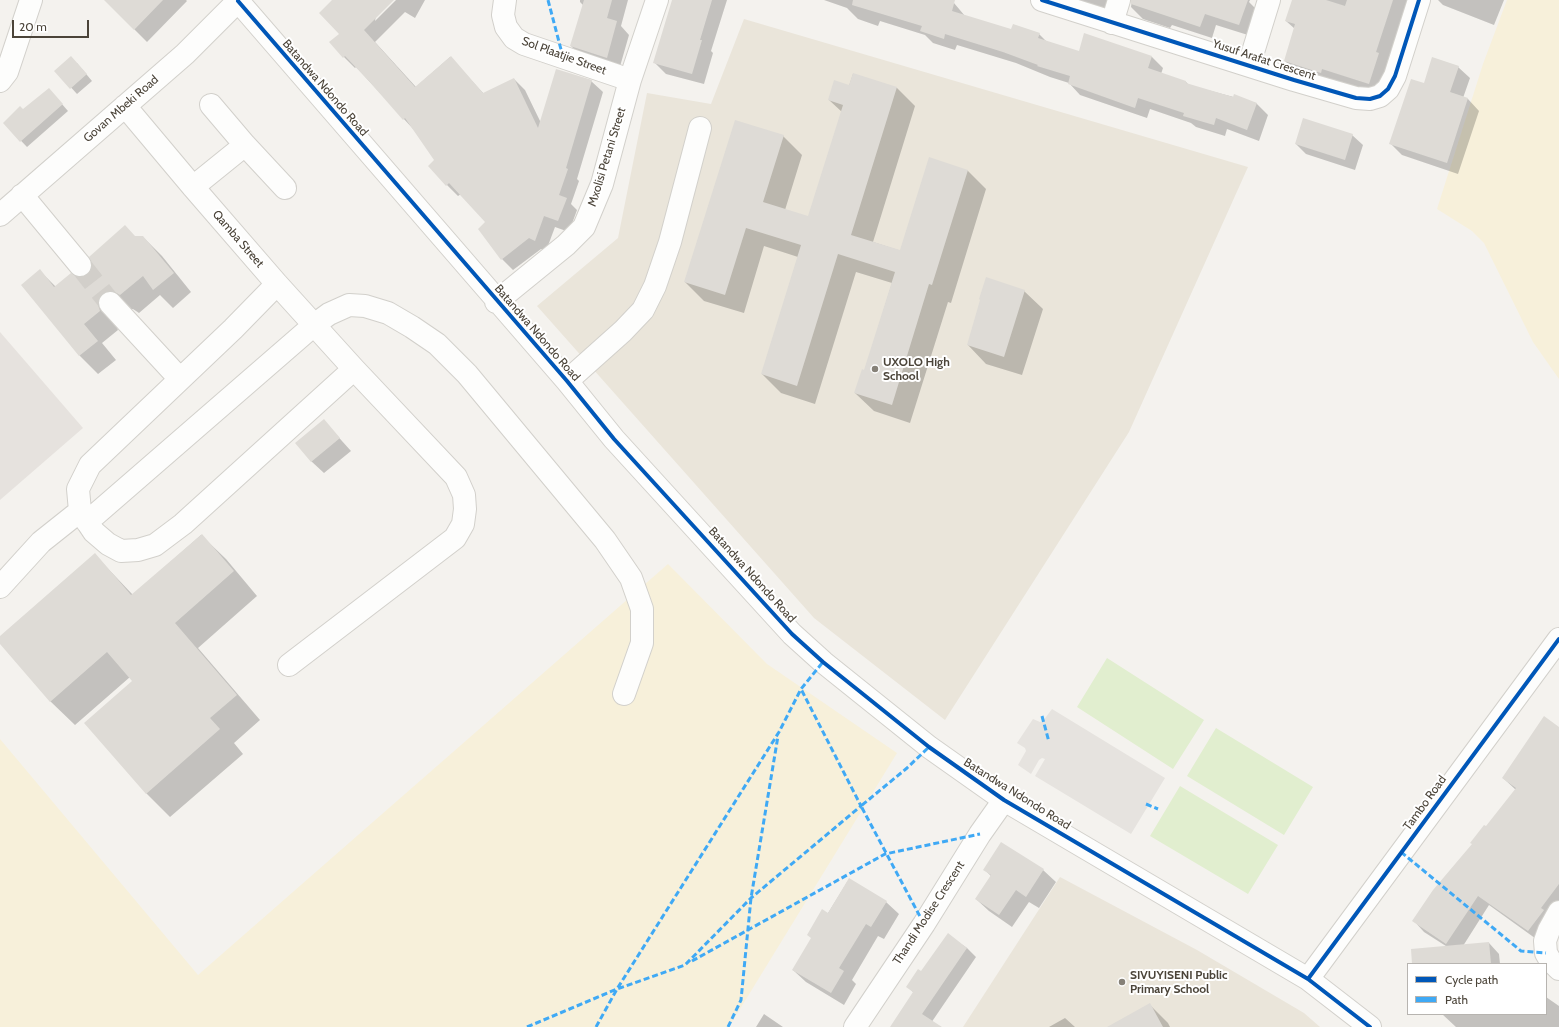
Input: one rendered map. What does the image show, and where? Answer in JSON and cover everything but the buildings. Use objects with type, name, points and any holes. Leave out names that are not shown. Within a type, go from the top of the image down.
[{"type":"street","points":[[0,81],[7,72],[31,0]]},
{"type":"street","name":"Sol Plaatjie Street","points":[[505,0],[504,15],[506,27],[514,38],[524,44],[630,80]]},
{"type":"street","name":"Mxolisi Petani Street","points":[[496,302],[566,245],[584,227],[602,184],[630,80],[657,0]]},
{"type":"street","name":"Yusuf Arafat Crescent","points":[[1042,0],[1294,80],[1356,98],[1370,99],[1380,96],[1388,89],[1395,76],[1419,0]]},
{"type":"street","points":[[1112,23],[1118,0]]},
{"type":"street","points":[[1249,65],[1269,0]]},
{"type":"street","name":"Govan Mbeki Road","points":[[0,215],[185,54],[238,1]]},
{"type":"street","name":"Batandwa Ndondo Road","points":[[238,1],[496,302],[567,381],[614,439],[792,634],[823,662],[929,747],[1004,800],[1308,979],[1370,1027]]},
{"type":"street","points":[[211,105],[245,145],[285,188]]},
{"type":"street","name":"Qamba Street","points":[[125,106],[277,284],[354,369],[456,477],[464,495],[465,509],[463,524],[455,538],[289,665]]},
{"type":"street","points":[[567,381],[623,331],[643,310],[655,286],[670,242],[700,128]]},
{"type":"street","points":[[193,187],[245,145]]},
{"type":"street","points":[[22,195],[80,265]]},
{"type":"street","points":[[277,284],[233,329],[90,465],[78,488],[83,517],[94,532],[108,544],[121,552],[138,550],[155,545],[183,524],[354,369]]},
{"type":"street","points":[[110,303],[180,379]]},
{"type":"street","points":[[0,587],[41,542],[83,517],[314,324],[329,314],[349,305],[364,306],[388,313],[438,344],[467,374],[526,443],[604,540],[631,578],[642,609],[642,643],[624,694]]},
{"type":"street","name":"Tambo Road","points":[[1308,979],[1559,639]]},
{"type":"street","name":"Thandi Modise Crescent","points":[[855,1027],[924,924],[980,834],[1004,800]]},
{"type":"street","points":[[1559,912],[1548,930],[1546,941],[1546,953],[1550,960],[1559,969]]},
{"type":"shaded area","name":"UXOLO High School","points":[[744,19],[1248,167],[1129,432],[945,720],[814,618],[537,306],[618,238],[647,93],[711,104]]},
{"type":"shaded area","points":[[0,332],[83,428],[0,500]]},
{"type":"shaded area","points":[[1052,709],[1165,778],[1131,834],[1035,776],[1045,759],[1042,758],[1039,760],[1031,774],[1018,765],[1026,751],[1025,748],[1017,743],[1033,719],[1040,722],[1043,721]]},
{"type":"shaded area","name":"SIVUYISENI Public Primary School","points":[[1060,877],[1197,950],[1304,1013],[1320,1027],[963,1027]]},
{"type":"green space","points":[[1107,658],[1204,720],[1173,769],[1077,707]]},
{"type":"green space","points":[[1216,728],[1313,787],[1284,835],[1187,776]]},
{"type":"green space","points":[[1180,786],[1278,845],[1248,894],[1150,836]]},
{"type":"sand","points":[[1507,0],[1559,0],[1559,379],[1533,342],[1484,243],[1472,231],[1437,209],[1483,64]]},
{"type":"sand","points":[[668,564],[767,664],[897,753],[729,1027],[0,1027],[0,739],[198,975]]},
{"type":"tunnel","points":[[80,265],[110,303]]},
{"type":"marked path","points":[[548,0],[563,57]]},
{"type":"marked path","points":[[596,1027],[617,989],[779,732],[801,689],[823,662]]},
{"type":"marked path","points":[[527,1027],[617,989],[685,965],[751,898],[861,806],[801,689]]},
{"type":"marked path","points":[[1042,716],[1049,742]]},
{"type":"marked path","points":[[728,1027],[741,1000],[751,898],[778,736]]},
{"type":"marked path","points":[[924,924],[861,806],[907,768],[929,747]]},
{"type":"marked path","points":[[1146,804],[1158,809]]},
{"type":"marked path","points":[[692,961],[885,854],[980,834]]},
{"type":"marked path","points":[[1401,852],[1521,951],[1546,953]]},
{"type":"cycle path","points":[[1042,0],[1294,80],[1356,98],[1370,99],[1380,96],[1388,89],[1395,76],[1419,0]]},
{"type":"cycle path","points":[[238,1],[567,381],[614,439],[792,634],[823,662],[929,747],[1004,800],[1308,979],[1370,1027]]},
{"type":"cycle path","points":[[1308,979],[1559,639]]},
{"type":"place","name":"UXOLO High School","points":[[875,369]]},
{"type":"place","name":"SIVUYISENI Public Primary School","points":[[1122,982]]}]
